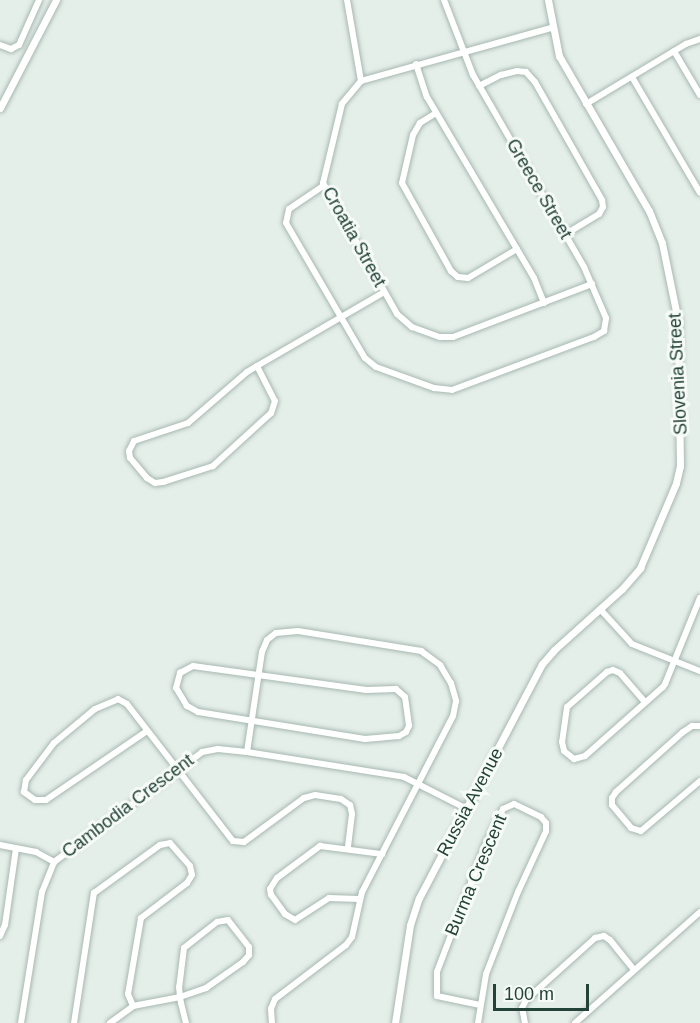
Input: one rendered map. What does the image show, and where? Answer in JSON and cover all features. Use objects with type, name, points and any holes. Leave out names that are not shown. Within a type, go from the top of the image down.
[{"type":"street","points":[[0,45],[11,49],[19,45],[39,0]]},
{"type":"street","points":[[0,108],[56,0]]},
{"type":"street","points":[[347,0],[361,81],[464,50],[551,28]]},
{"type":"street","name":"Greece Street","points":[[341,317],[365,358],[373,365],[445,390],[456,389],[594,337],[604,331],[606,318],[592,284],[566,234],[479,86],[444,0]]},
{"type":"street","name":"Slovenia Street","points":[[548,0],[551,28],[559,56],[659,232],[677,316],[681,458],[676,483],[640,568],[600,609]]},
{"type":"street","points":[[586,104],[674,51],[700,39]]},
{"type":"street","points":[[674,51],[700,95]]},
{"type":"street","points":[[416,64],[422,86],[436,113],[534,278],[544,303]]},
{"type":"street","points":[[479,86],[501,75],[517,71],[526,72],[535,82],[603,204],[599,214],[566,234]]},
{"type":"street","points":[[632,77],[700,193]]},
{"type":"street","name":"Croatia Street","points":[[361,81],[342,104],[324,168],[323,186],[405,324],[444,338],[592,284]]},
{"type":"street","points":[[436,113],[420,123],[414,132],[402,180],[404,190],[451,271],[458,277],[468,278],[517,249]]},
{"type":"street","points":[[323,186],[289,209],[286,220],[341,317]]},
{"type":"street","points":[[257,366],[274,397],[275,408],[213,466],[163,482],[152,482],[130,458],[132,444],[138,439],[191,422],[233,383],[257,366],[384,292]]},
{"type":"street","points":[[645,702],[620,673],[613,670],[607,672],[567,707],[562,742],[564,752],[574,759],[585,756],[645,702],[668,681],[697,614],[700,598]]},
{"type":"street","points":[[600,609],[632,644],[700,671]]},
{"type":"street","name":"Russia Avenue","points":[[394,1023],[414,910],[543,664],[600,609]]},
{"type":"street","points":[[247,752],[259,674],[267,640],[284,631],[414,650],[432,656],[451,683],[455,707],[450,726],[359,899],[355,931],[350,941],[275,999],[271,1009],[272,1023]]},
{"type":"street","points":[[197,666],[259,674],[366,690],[399,690],[405,697],[409,726],[402,735],[377,740],[243,720],[195,711],[187,706],[177,691],[176,681],[182,671],[197,666]]},
{"type":"street","points":[[147,730],[46,800],[35,800],[24,792],[26,780],[49,748],[90,712],[116,699],[124,701],[147,730],[177,769],[230,839],[238,843],[248,840],[307,797],[344,800],[350,806],[352,814],[348,849]]},
{"type":"street","points":[[700,726],[689,728],[675,740],[616,792],[611,803],[631,828],[641,831],[700,781]]},
{"type":"street","name":"Cambodia Crescent","points":[[21,1023],[42,891],[54,862],[177,769],[207,750],[247,752],[405,777],[467,809]]},
{"type":"street","name":"Burma Crescent","points":[[478,1023],[486,974],[518,892],[546,831],[546,823],[541,817],[514,804],[503,809],[485,846],[437,972],[435,991],[437,996],[480,1005]]},
{"type":"street","points":[[74,1023],[94,894],[160,845],[170,843],[190,866],[192,875],[187,884],[141,918],[128,994],[134,1006]]},
{"type":"street","points":[[0,845],[36,852],[54,862]]},
{"type":"street","points":[[359,899],[329,898],[295,920],[285,914],[270,892],[273,881],[316,848],[328,846],[382,854]]},
{"type":"street","points":[[0,936],[5,925],[16,849]]},
{"type":"street","points":[[575,1023],[700,912]]},
{"type":"street","points":[[110,1023],[134,1006],[180,997],[206,988],[247,958],[249,947],[230,921],[220,920],[186,945],[179,977],[180,997],[186,1023]]},
{"type":"street","points":[[525,1023],[522,1008],[526,1000],[595,938],[604,936],[610,940],[634,970]]}]
